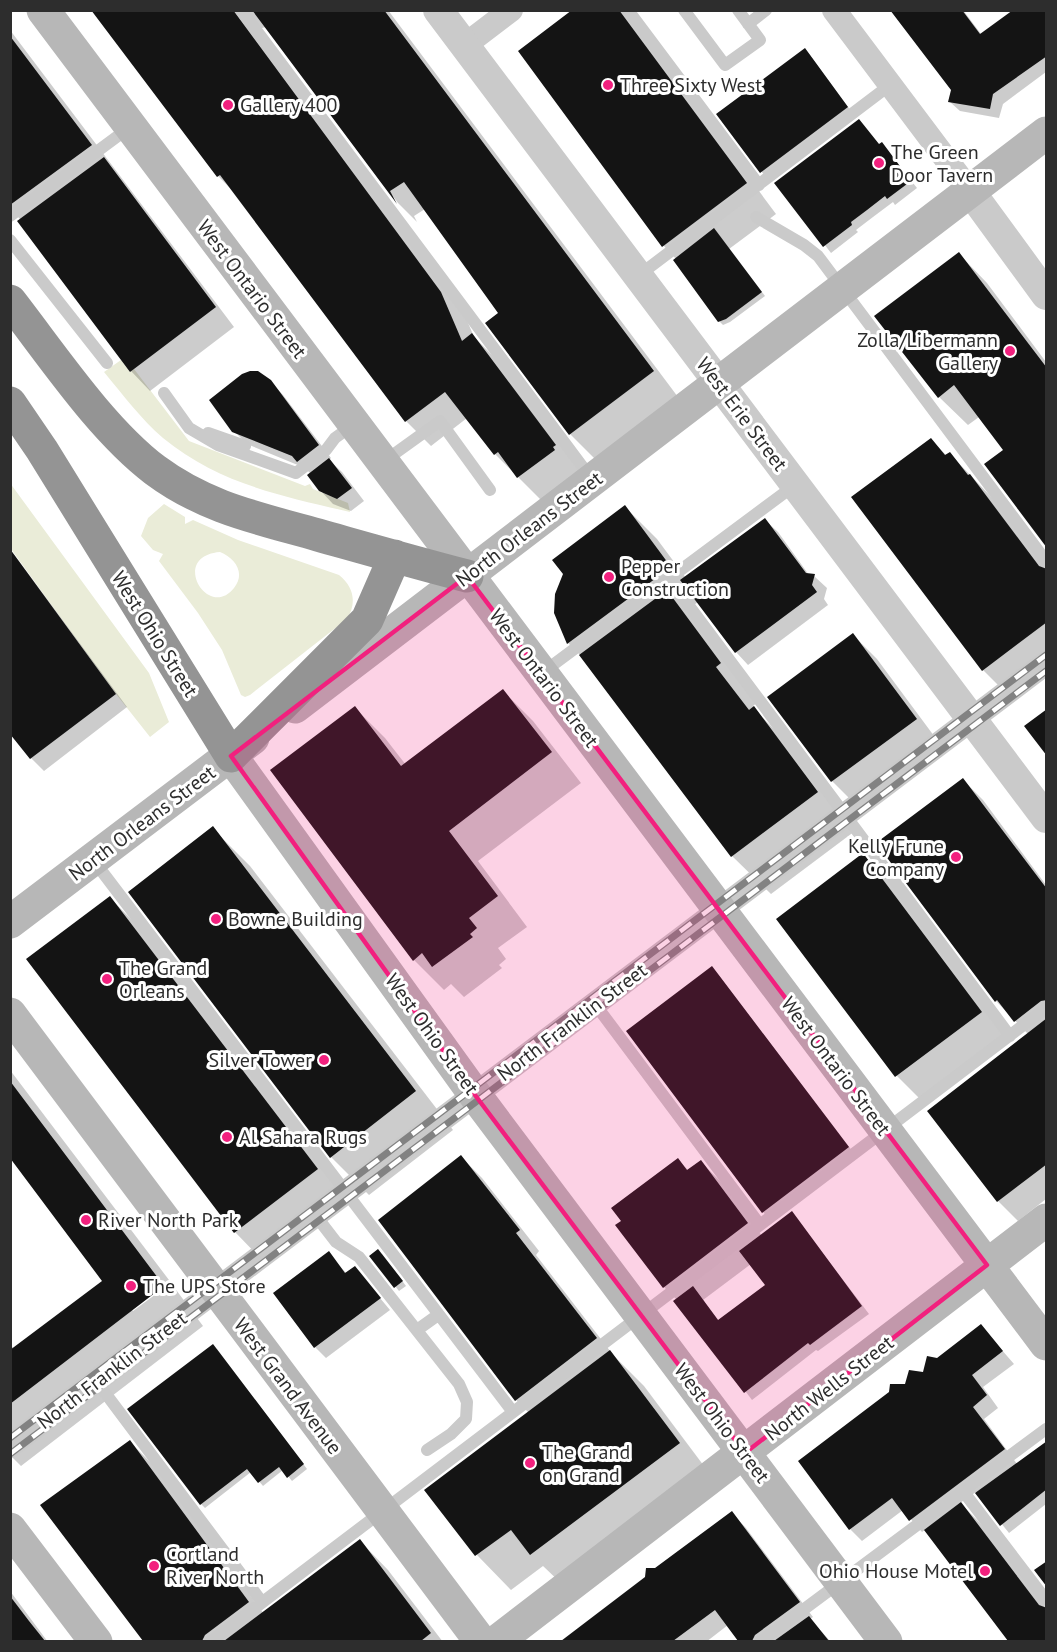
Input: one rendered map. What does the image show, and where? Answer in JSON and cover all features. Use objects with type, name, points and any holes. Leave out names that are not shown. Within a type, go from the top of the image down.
[{"type":"highway","points":[[10,301],[127,445],[154,469],[180,486],[224,509],[467,576]]},
{"type":"highway","name":"West Ohio Street","points":[[10,403],[42,450],[231,756]]},
{"type":"highway","points":[[231,756],[367,620],[395,556]]},
{"type":"main road","name":"West Ontario Street","points":[[43,10],[130,126],[344,431],[382,463],[1047,1344]]},
{"type":"main road","name":"North Orleans Street","points":[[10,922],[1047,133]]},
{"type":"main road","name":"West Ohio Street","points":[[231,756],[476,1095],[886,1641]]},
{"type":"main road","name":"West Grand Avenue","points":[[10,1014],[481,1641]]},
{"type":"main road","name":"North Wells Street","points":[[496,1641],[1047,1220]]},
{"type":"main road","points":[[10,1529],[96,1641]]},
{"type":"street","name":"West Erie Street","points":[[438,10],[1047,818]]},
{"type":"street","points":[[465,45],[511,10]]},
{"type":"street","points":[[834,10],[1047,295]]},
{"type":"street","name":"North Franklin Street","points":[[10,1446],[1047,663]]},
{"type":"lane","points":[[241,10],[593,480]]},
{"type":"lane","points":[[628,10],[759,185]]},
{"type":"lane","points":[[684,10],[725,65],[760,40],[738,10]]},
{"type":"lane","points":[[748,24],[766,10]]},
{"type":"lane","points":[[638,276],[890,85]]},
{"type":"lane","points":[[10,216],[130,126]]},
{"type":"lane","points":[[756,217],[804,245],[818,256],[1047,561]]},
{"type":"lane","points":[[10,240],[107,363]]},
{"type":"lane","points":[[164,393],[189,428],[218,445],[296,473],[326,450],[344,431]]},
{"type":"lane","points":[[382,463],[440,421],[490,490]]},
{"type":"lane","points":[[541,674],[796,485]]},
{"type":"lane","points":[[669,579],[1010,1036]]},
{"type":"lane","points":[[93,860],[513,1412]]},
{"type":"lane","points":[[595,1004],[760,1225]]},
{"type":"lane","points":[[210,1641],[1047,1008]]},
{"type":"lane","points":[[315,1216],[336,1242],[359,1257],[459,1384],[467,1402],[466,1419],[427,1450]]},
{"type":"lane","points":[[417,1330],[438,1314]]},
{"type":"lane","points":[[97,1382],[262,1602]]},
{"type":"lane","points":[[760,1641],[1047,1429]]},
{"type":"lane","points":[[963,1491],[1047,1600]]},
{"type":"highlighted area","points":[[467,576],[987,1265],[745,1453],[475,1095],[231,756]]},
{"type":"green space","points":[[121,360],[130,372],[134,369],[189,441],[305,486],[310,484],[313,489],[348,503],[350,512],[252,486],[206,467],[184,454],[147,423],[104,372]]},
{"type":"green space","points":[[10,483],[149,673],[169,722],[150,737],[11,549]]},
{"type":"green space","points":[[164,504],[185,517],[185,524],[193,520],[238,540],[339,575],[351,590],[353,601],[350,613],[347,619],[245,697],[241,695],[222,650],[159,561],[163,554],[153,550],[141,536],[148,518]],"holes":[[[220,552],[234,562],[239,577],[234,588],[224,596],[214,597],[198,584],[195,574],[197,564],[205,556]]]},
{"type":"building","points":[[91,10],[233,10],[441,292],[462,341],[472,333],[556,445],[553,447],[555,450],[517,478],[498,452],[494,455],[445,392],[405,422],[220,175],[217,177]]},
{"type":"building","points":[[252,10],[384,10],[654,371],[569,435],[485,323],[498,313],[404,182],[390,191],[397,204]]},
{"type":"building","name":"Three Sixty West","points":[[572,10],[619,10],[747,183],[662,247],[518,51]]},
{"type":"building","points":[[890,10],[962,10],[980,34],[1013,10],[1047,10],[1047,56],[993,94],[990,109],[948,102],[951,90]]},
{"type":"building","points":[[10,36],[92,145],[10,205]]},
{"type":"building","points":[[805,48],[848,107],[760,173],[716,114]]},
{"type":"building","points":[[859,119],[879,144],[882,142],[911,181],[887,199],[885,196],[823,247],[774,183]]},
{"type":"building","points":[[104,157],[216,307],[130,372],[17,221]]},
{"type":"building","points":[[714,228],[762,292],[726,319],[718,322],[673,260]]},
{"type":"building","points":[[959,252],[1047,368],[1047,548],[984,464],[1003,450],[954,385],[938,398],[874,316]]},
{"type":"building","points":[[258,371],[271,380],[319,445],[297,462],[292,456],[232,432],[209,400],[242,374]]},
{"type":"building","points":[[931,438],[945,455],[950,452],[968,475],[970,474],[1039,566],[1047,569],[1047,622],[982,671],[851,497]]},
{"type":"building","points":[[329,458],[352,488],[337,499],[319,491],[307,475]]},
{"type":"building","name":"Pepper Construction","points":[[625,505],[671,567],[567,644],[554,613],[555,594],[563,574],[552,560]]},
{"type":"building","points":[[765,518],[806,573],[815,574],[812,585],[817,592],[735,653],[680,580]]},
{"type":"building","points":[[10,549],[116,694],[30,759],[10,734]]},
{"type":"building","points":[[667,590],[721,663],[716,667],[749,710],[754,706],[818,792],[731,857],[579,655]]},
{"type":"building","points":[[853,633],[917,719],[831,782],[767,697]]},
{"type":"building","points":[[503,689],[552,752],[449,831],[498,896],[469,918],[477,928],[470,934],[473,937],[432,967],[422,953],[413,961],[270,770],[355,706],[401,766]]},
{"type":"building","points":[[1047,709],[1047,756],[1024,726]]},
{"type":"building","points":[[963,778],[1047,889],[1047,1000],[1041,1001],[1014,1022],[997,1000],[995,1002],[876,843]]},
{"type":"building","points":[[213,826],[416,1091],[330,1158],[128,892]]},
{"type":"building","points":[[863,853],[982,1012],[895,1077],[776,919]]},
{"type":"building","points":[[110,896],[318,1169],[234,1233],[26,959]]},
{"type":"building","points":[[712,966],[849,1147],[762,1213],[626,1031]]},
{"type":"building","points":[[1047,1018],[1047,1164],[997,1202],[927,1111]]},
{"type":"building","name":"River North Park","points":[[10,1081],[164,1286],[10,1404],[10,1350],[102,1281],[10,1158]]},
{"type":"building","points":[[461,1155],[520,1230],[516,1233],[597,1338],[515,1401],[378,1220]]},
{"type":"building","points":[[678,1158],[687,1170],[701,1160],[748,1223],[663,1288],[615,1225],[621,1221],[611,1208]]},
{"type":"building","points":[[792,1211],[862,1306],[810,1345],[808,1343],[744,1393],[673,1301],[693,1286],[718,1320],[765,1285],[739,1251]]},
{"type":"building","points":[[378,1249],[403,1281],[394,1288],[369,1256]]},
{"type":"building","points":[[329,1251],[345,1273],[355,1266],[381,1298],[314,1348],[273,1293]]},
{"type":"building","points":[[981,1324],[1003,1351],[972,1375],[987,1395],[973,1407],[1005,1449],[909,1521],[892,1498],[849,1530],[798,1461],[889,1392],[890,1384],[905,1384],[909,1370],[923,1372],[927,1356],[937,1358]]},
{"type":"building","points":[[213,1344],[304,1464],[287,1478],[279,1467],[258,1483],[247,1469],[200,1505],[127,1409]]},
{"type":"building","name":"The Grand on Grand","points":[[610,1350],[680,1443],[530,1555],[511,1530],[475,1556],[424,1490]]},
{"type":"building","name":"Cortland River North","points":[[130,1440],[249,1602],[205,1635],[202,1641],[143,1641],[40,1505]]},
{"type":"building","points":[[1047,1441],[1047,1489],[1000,1526],[975,1493]]},
{"type":"building","name":"Ohio House Motel","points":[[961,1502],[1039,1605],[1047,1608],[1047,1641],[1008,1641],[924,1530]]},
{"type":"building","points":[[732,1511],[800,1602],[755,1635],[752,1641],[738,1641],[715,1610],[673,1641],[561,1641],[645,1577],[646,1568],[655,1568]]},
{"type":"building","points":[[360,1539],[431,1633],[421,1641],[224,1641]]},
{"type":"building","points":[[1047,1561],[1047,1587],[1034,1570]]},
{"type":"building","points":[[10,1596],[29,1621],[45,1641],[10,1641]]},
{"type":"building","points":[[809,1616],[829,1641],[774,1641]]},
{"type":"railway","points":[[10,1438],[1046,655]]},
{"type":"railway","points":[[10,1454],[1046,671]]},
{"type":"place","name":"Three Sixty West","points":[[608,85]]},
{"type":"place","name":"Gallery 400","points":[[228,105]]},
{"type":"place","name":"The Green Door Tavern","points":[[879,163]]},
{"type":"place","name":"Zolla/Libermann Gallery","points":[[1010,351]]},
{"type":"place","name":"Pepper Construction","points":[[609,577]]},
{"type":"place","name":"Kelly Frune Company","points":[[956,857]]},
{"type":"place","name":"Bowne Building","points":[[216,919]]},
{"type":"place","name":"The Grand Orleans","points":[[107,979]]},
{"type":"place","name":"Silver Tower","points":[[324,1060]]},
{"type":"place","name":"Al Sahara Rugs","points":[[227,1137]]},
{"type":"place","name":"River North Park","points":[[86,1220]]},
{"type":"place","name":"The UPS Store","points":[[131,1286]]},
{"type":"place","name":"The Grand on Grand","points":[[530,1463]]},
{"type":"place","name":"Cortland River North","points":[[154,1566]]},
{"type":"place","name":"Ohio House Motel","points":[[985,1571]]}]
